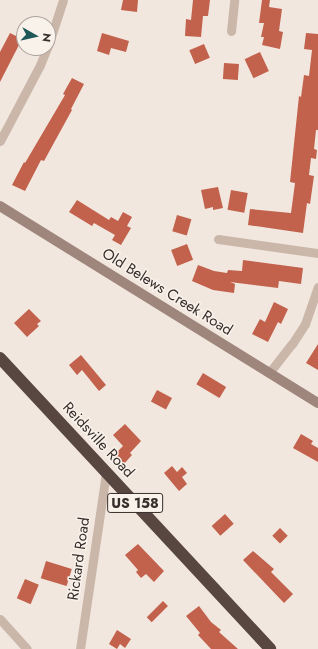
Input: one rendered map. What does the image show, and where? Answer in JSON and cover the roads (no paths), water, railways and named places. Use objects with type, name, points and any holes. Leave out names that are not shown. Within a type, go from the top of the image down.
[{"type":"highway","name":"Reidsville Road","points":[[0,358],[270,649]]},
{"type":"street","points":[[56,22],[63,0]]},
{"type":"street","points":[[231,31],[234,0]]},
{"type":"street","points":[[0,141],[44,56]]},
{"type":"street","name":"Old Belews Creek Road","points":[[0,206],[318,403]]},
{"type":"street","points":[[218,239],[318,253]]},
{"type":"street","points":[[269,373],[292,344],[305,324],[318,287]]},
{"type":"street","name":"Rickard Road","points":[[80,649],[106,473]]},
{"type":"street","points":[[0,619],[27,649]]}]
